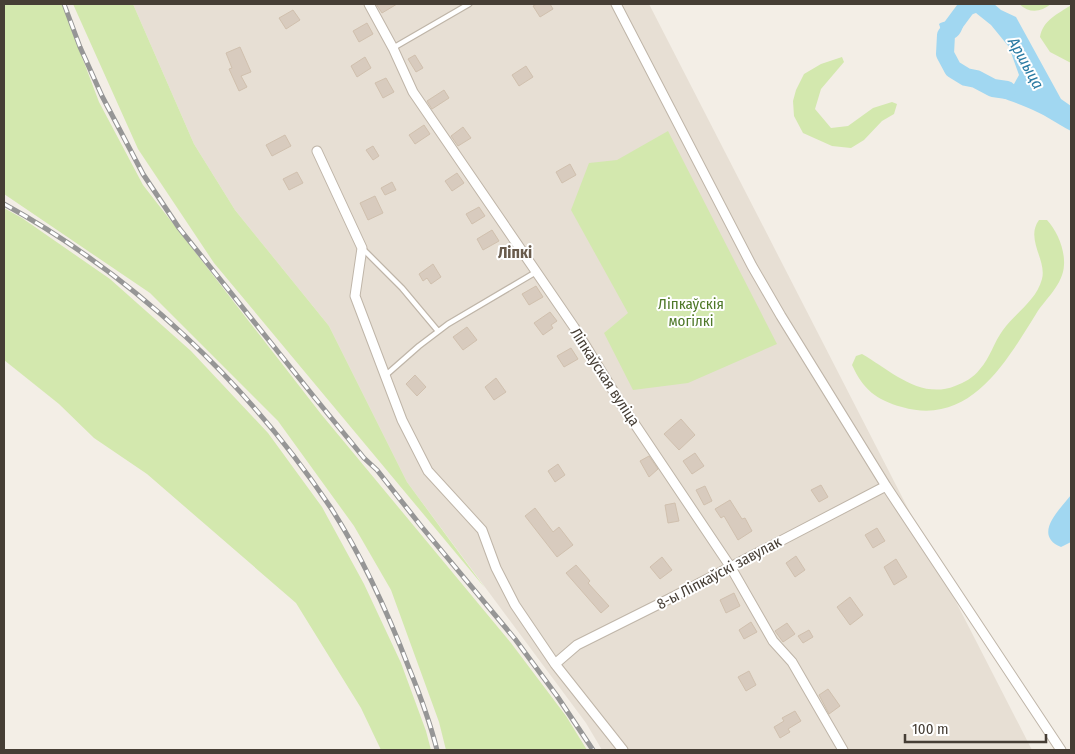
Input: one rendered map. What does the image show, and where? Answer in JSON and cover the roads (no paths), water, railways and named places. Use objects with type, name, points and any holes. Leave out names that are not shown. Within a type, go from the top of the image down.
[{"type":"street","name":"Ліпкаўская вуліца","points":[[369,4],[393,48],[413,92],[536,272],[730,566],[773,641],[792,662],[843,750]]},
{"type":"street","points":[[616,4],[752,266],[886,486],[1061,750]]},
{"type":"street","points":[[317,151],[362,248],[355,296],[362,319],[386,375],[402,420],[428,471],[482,530],[496,568],[515,605],[556,664],[623,750]]},
{"type":"street","name":"8-ы Ліпкаўскі завулак","points":[[556,664],[577,645],[886,486]]},
{"type":"lane","points":[[393,48],[469,4]]},
{"type":"lane","points":[[362,248],[402,288],[438,331]]},
{"type":"lane","points":[[386,375],[448,324],[536,272]]},
{"type":"water","name":"Аршыца","points":[[965,4],[994,4],[1001,10],[1016,17],[1061,99],[1071,106],[1071,131],[1038,112],[999,96],[984,87],[986,82],[1014,84],[1019,75],[1009,47],[991,25],[976,13],[967,16],[958,36],[944,39],[939,24],[953,19]]},
{"type":"water","points":[[1071,495],[1071,542],[1061,547],[1053,542],[1049,536],[1049,529],[1055,514]]},
{"type":"waterway","points":[[969,4],[946,35],[945,54],[953,69],[966,77],[976,79],[993,88],[1007,90]]},
{"type":"railway","points":[[64,4],[80,47],[102,96],[143,174],[179,228],[364,458],[377,470],[515,639],[557,696],[593,750]]},
{"type":"railway","points":[[4,204],[99,264],[186,336],[226,376],[298,462],[343,527],[374,586],[417,688],[437,750]]},
{"type":"district","name":"Ліпкі","points":[[515,252]]},
{"type":"park label","name":"Ліпкаўскія могілкі","points":[[691,312]]}]
